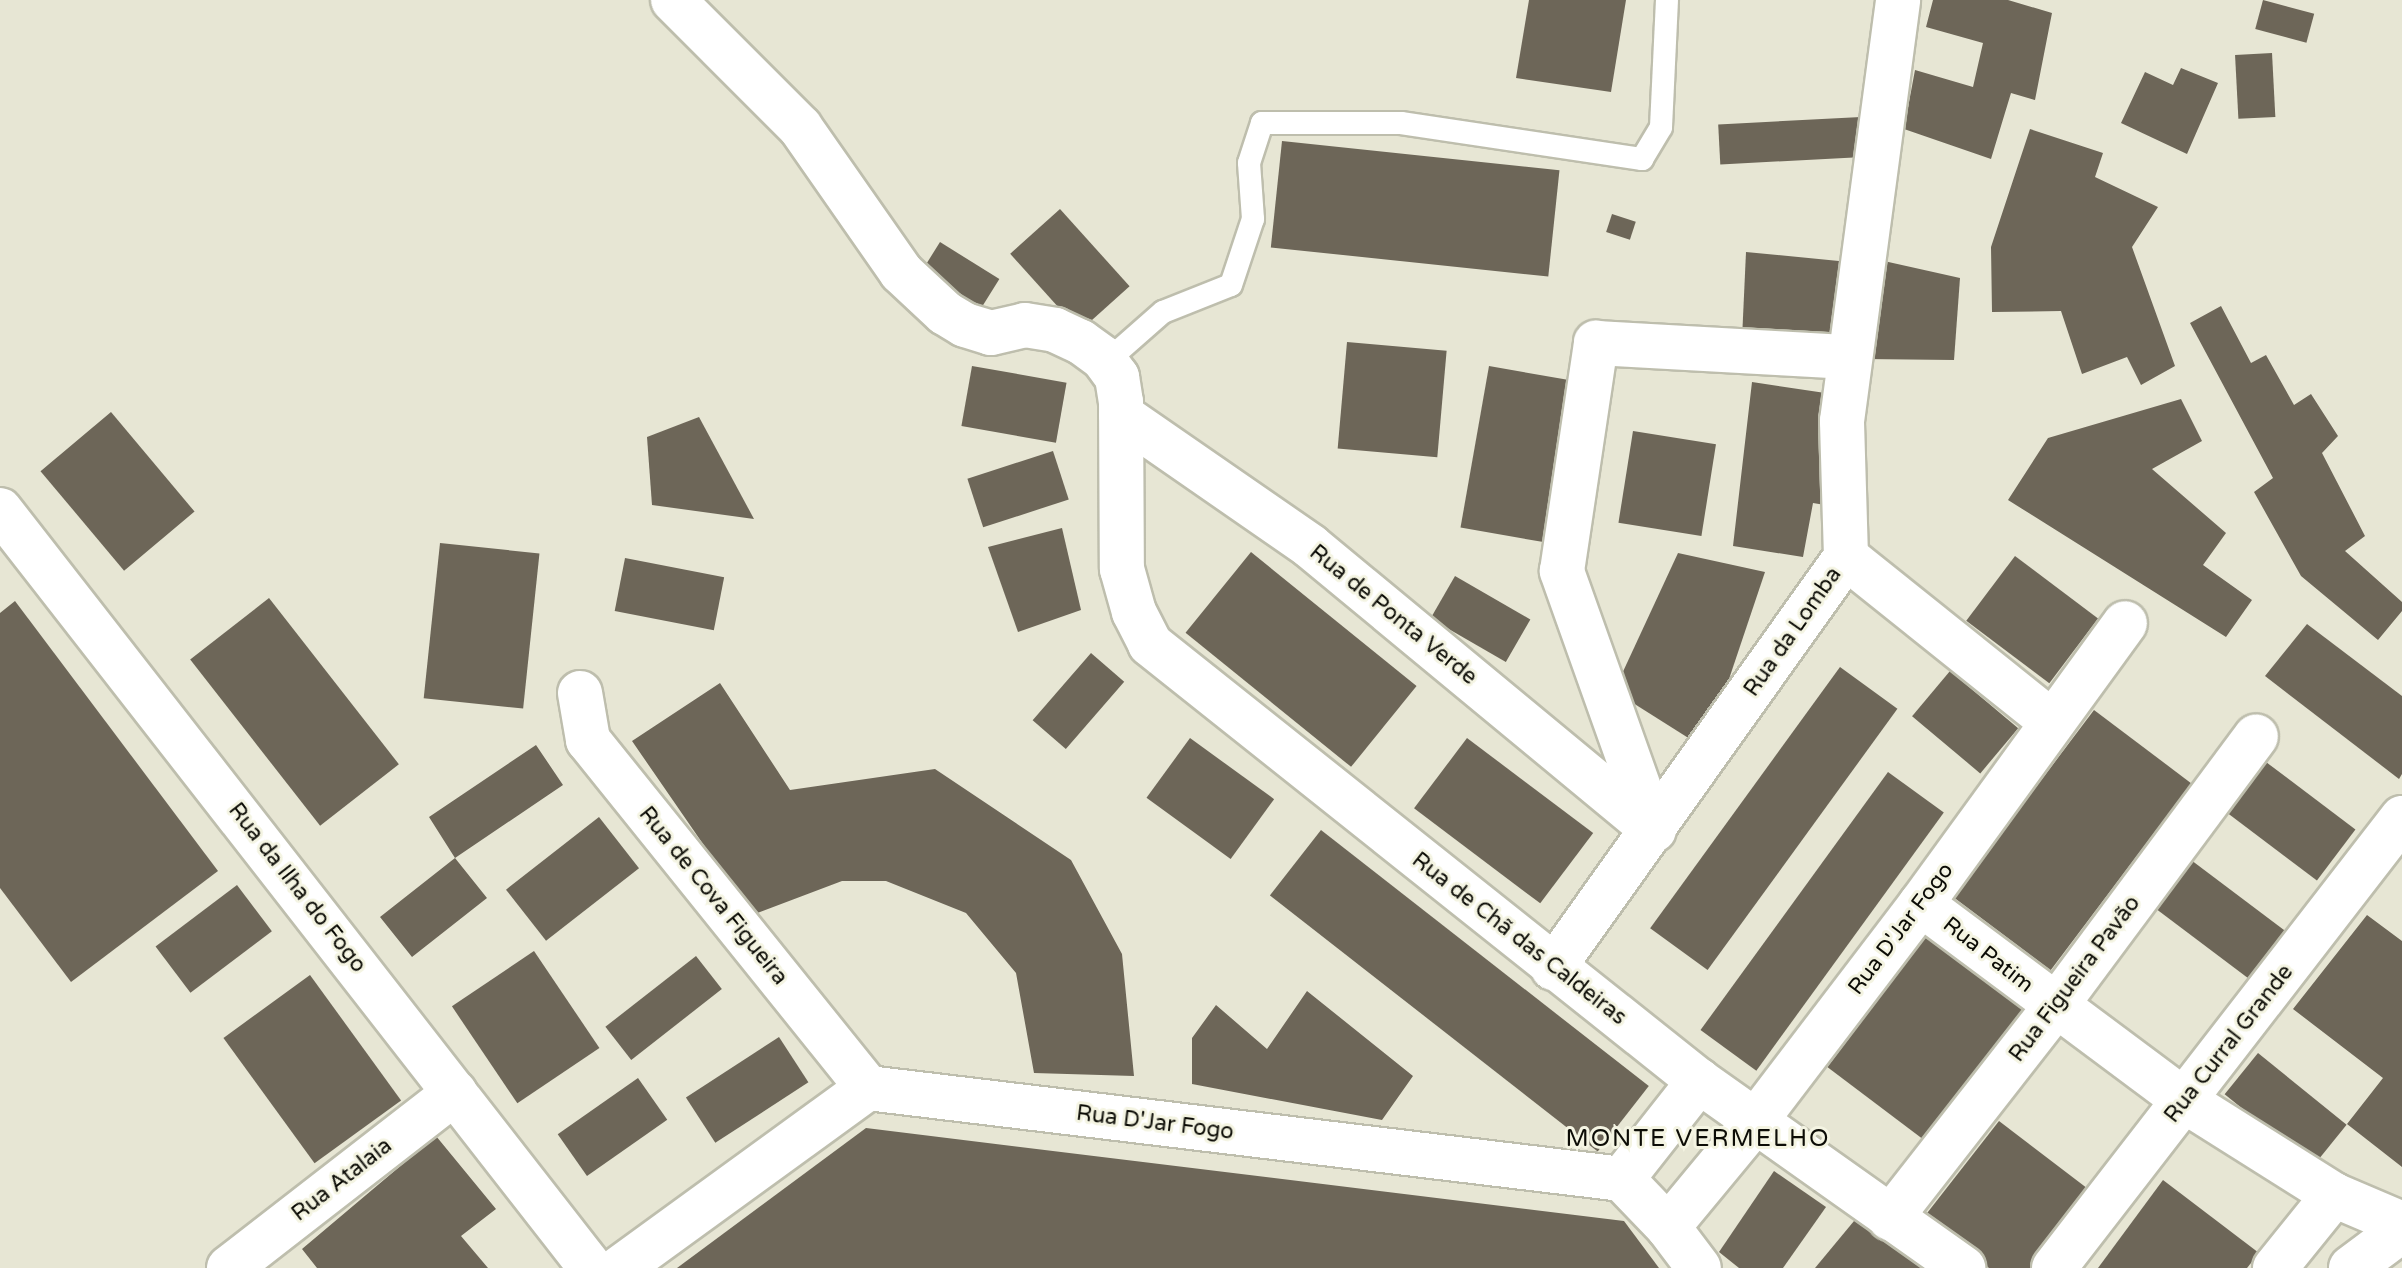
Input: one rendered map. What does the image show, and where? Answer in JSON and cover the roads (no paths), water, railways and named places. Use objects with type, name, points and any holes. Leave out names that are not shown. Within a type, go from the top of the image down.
[{"type":"street","points":[[673,0],[800,127],[901,272],[945,313],[965,325],[991,333],[1025,325],[1055,330],[1081,342],[1106,362]]},
{"type":"street","name":"Rua da Lomba","points":[[1553,968],[1846,557],[1842,421],[1898,0]]},
{"type":"street","points":[[1654,830],[1562,571],[1596,343],[1850,357]]},
{"type":"street","name":"Rua de Chã das Caldeiras","points":[[1106,362],[1117,377],[1121,415],[1122,569],[1134,612],[1150,644],[1553,968],[1699,1081],[1754,1123],[1963,1268]]},
{"type":"street","name":"Rua de Ponta Verde","points":[[1121,415],[1310,546],[1654,830]]},
{"type":"street","name":"Rua da Ilha do Fogo","points":[[0,510],[591,1268]]},
{"type":"street","points":[[1846,557],[2051,721]]},
{"type":"street","name":"Rua D'Jar Fogo","points":[[1668,1227],[1754,1123],[1921,904],[2125,623]]},
{"type":"street","name":"Rua de Cova Figueira","points":[[580,693],[588,740],[868,1088]]},
{"type":"street","name":"Rua Figueira Pavão","points":[[1890,1218],[2055,1007],[2256,736]]},
{"type":"street","name":"Rua Curral Grande","points":[[2054,1268],[2402,818]]},
{"type":"street","name":"Rua Patim","points":[[1921,904],[2055,1007],[2185,1101],[2334,1195],[2402,1227]]},
{"type":"street","points":[[1699,1081],[1622,1179],[1668,1227],[1699,1268]]},
{"type":"street","points":[[620,1268],[868,1088]]},
{"type":"street","name":"Rua D'Jar Fogo","points":[[868,1088],[1622,1179]]},
{"type":"street","name":"Rua Atalaia","points":[[229,1268],[455,1093]]},
{"type":"street","points":[[2275,1268],[2334,1195]]},
{"type":"street","points":[[2351,1268],[2402,1227]]},
{"type":"lane","points":[[1106,362],[1163,312],[1231,285],[1253,219],[1249,163],[1262,123],[1401,123],[1642,159],[1661,127],[1667,0]]},
{"type":"district","name":"MONTE VERMELHO","points":[[1698,1139]]}]
